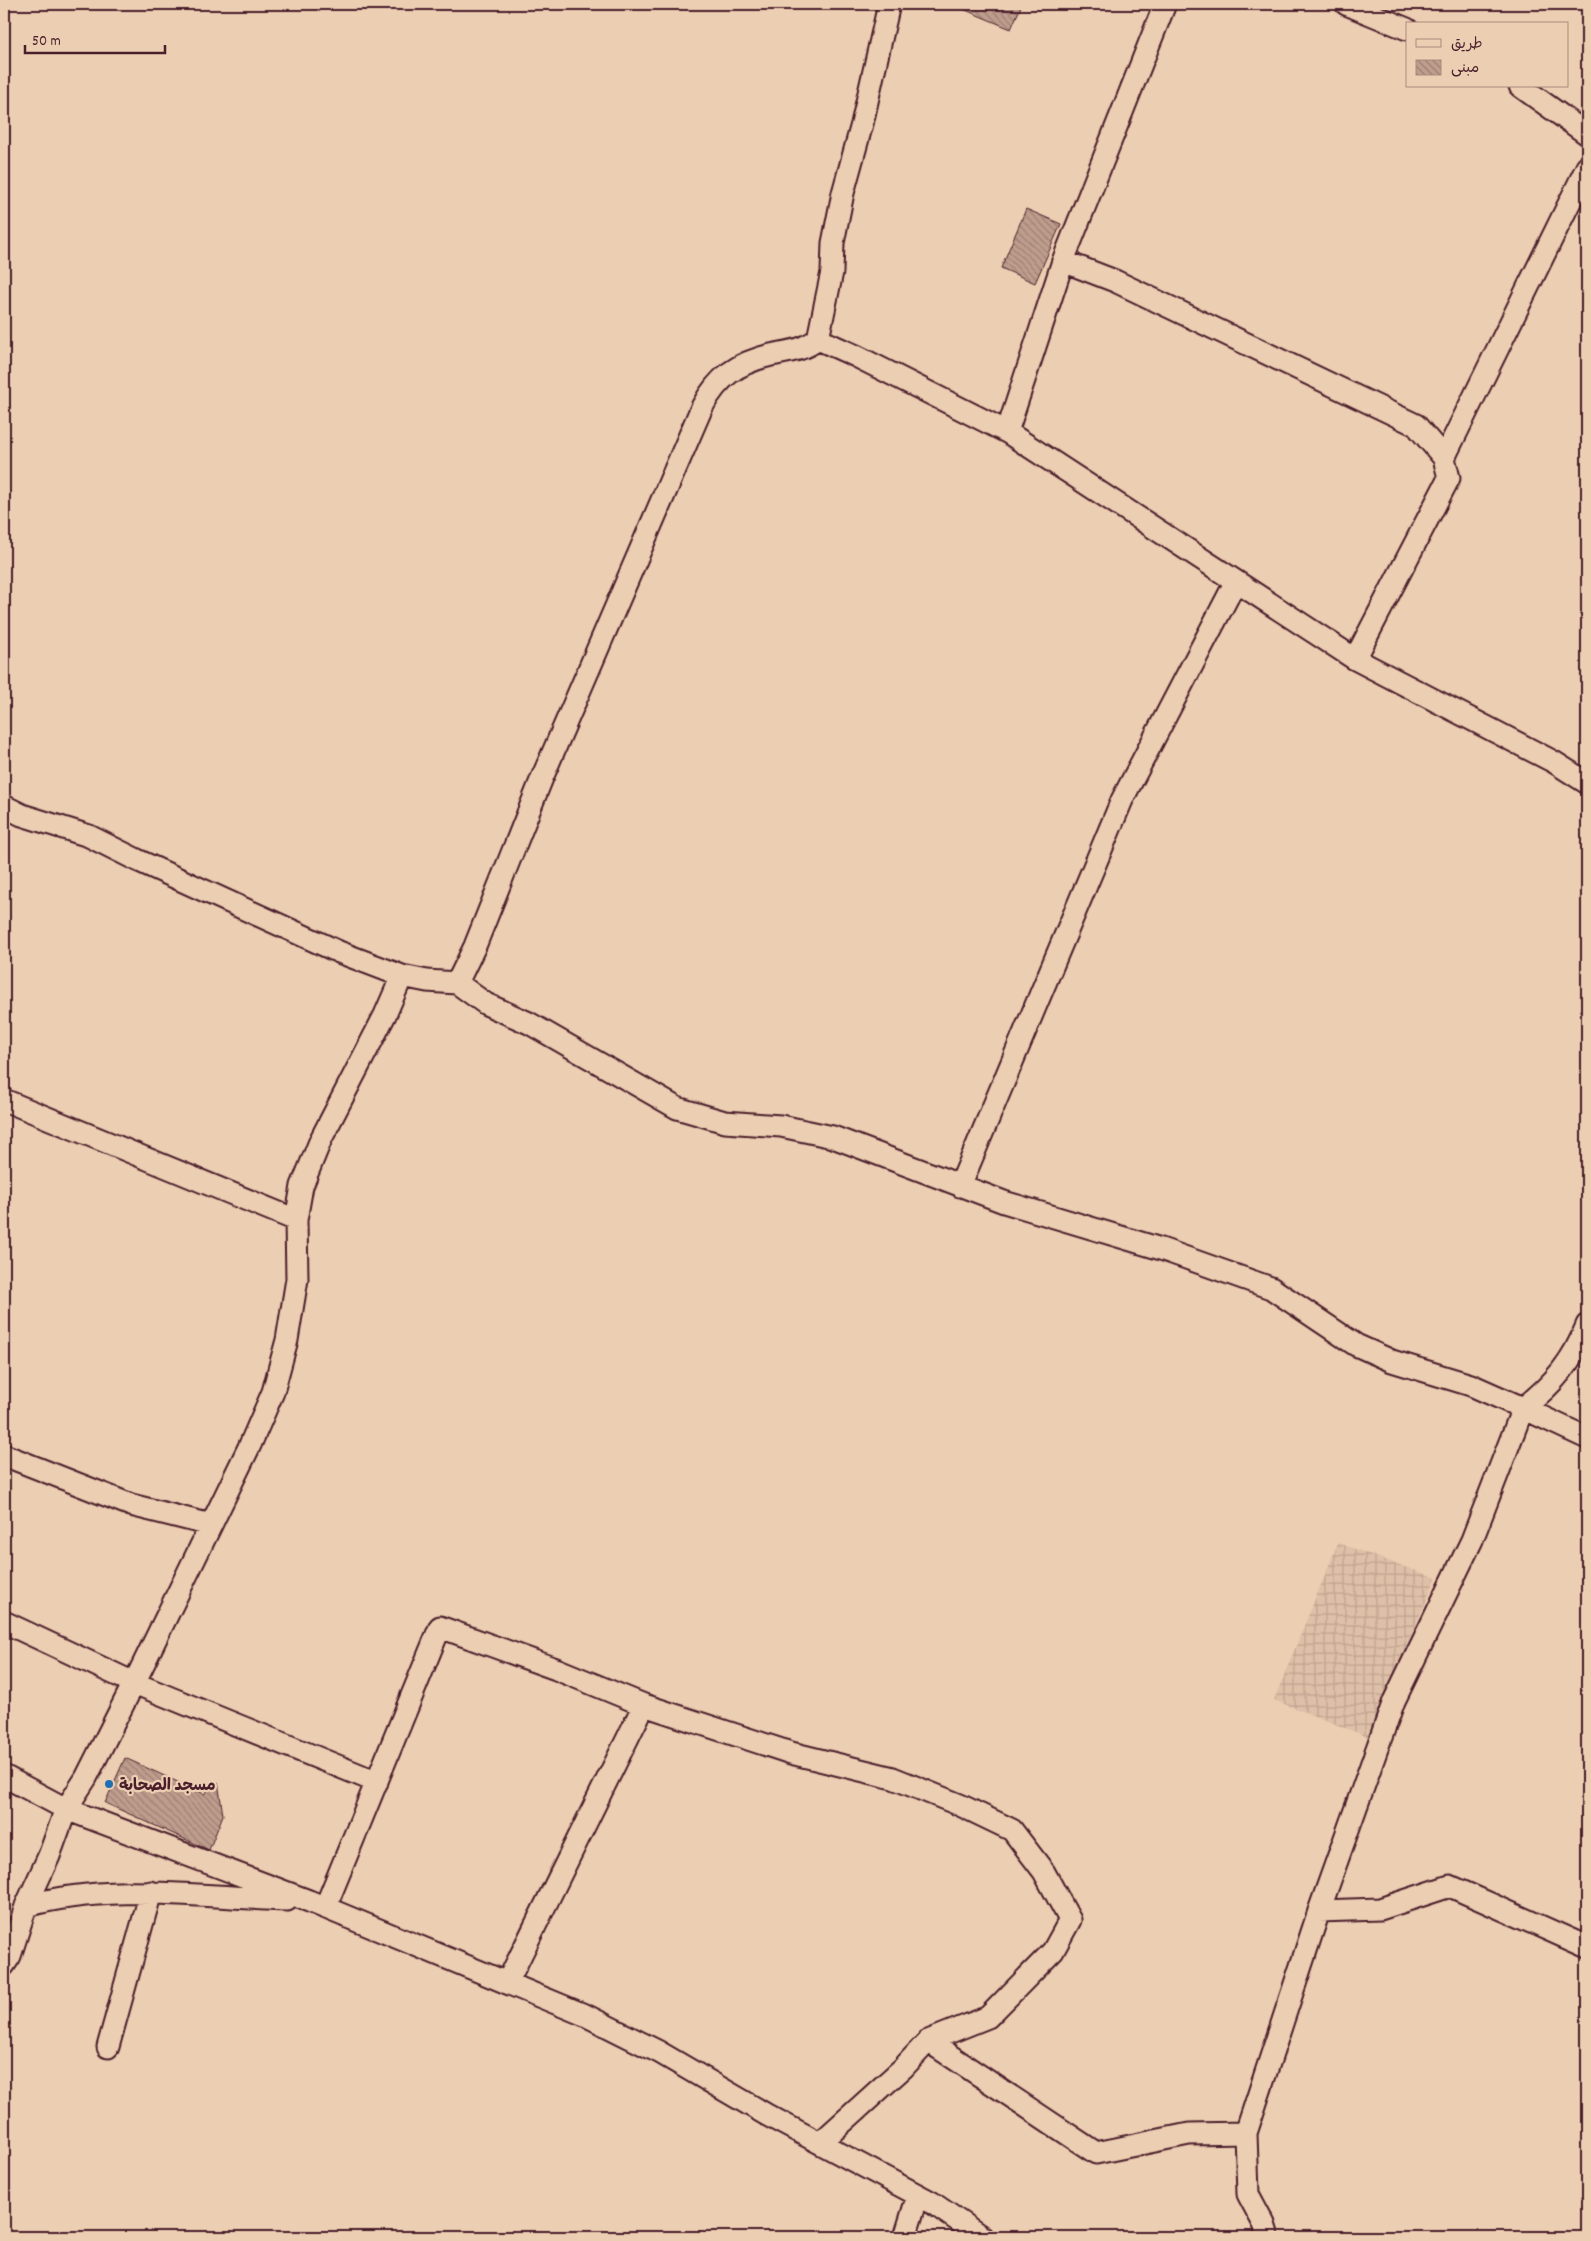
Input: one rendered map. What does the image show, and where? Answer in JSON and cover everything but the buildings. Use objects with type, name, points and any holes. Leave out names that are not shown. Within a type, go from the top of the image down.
[{"type":"street","points":[[457,983],[475,946],[542,778],[702,407],[712,388],[724,376],[745,363],[808,347],[818,340],[832,272],[833,243],[843,194],[862,124],[889,4]]},
{"type":"street","points":[[1007,432],[1063,261],[1165,4]]},
{"type":"street","points":[[1346,4],[1406,29]]},
{"type":"street","points":[[1523,88],[1587,134]]},
{"type":"street","points":[[1444,458],[1587,167]]},
{"type":"street","points":[[1063,261],[1115,281],[1416,426],[1444,458],[1449,478],[1355,659]]},
{"type":"street","points":[[818,340],[856,356],[1007,432],[1235,583],[1355,659],[1554,762],[1587,783]]},
{"type":"street","points":[[960,1186],[1122,800],[1235,583]]},
{"type":"street","points":[[4,806],[22,815],[89,836],[137,860],[339,952],[402,976],[427,981],[457,983],[486,1004],[529,1024],[677,1108],[725,1122],[781,1126],[833,1137],[1004,1202],[1161,1248],[1271,1288],[1356,1344],[1392,1361],[1471,1385],[1587,1438]]},
{"type":"street","points":[[4,1965],[10,1956],[26,1906],[49,1856],[66,1809],[86,1778],[134,1683],[250,1445],[273,1392],[287,1340],[297,1279],[296,1220],[302,1186],[321,1139],[385,1015],[402,976]]},
{"type":"street","points":[[4,1100],[296,1220]]},
{"type":"street","points":[[1268,2237],[1264,2224],[1248,2194],[1246,2133],[1319,1911],[1394,1701],[1472,1540],[1523,1408],[1545,1391],[1566,1367],[1587,1325]]},
{"type":"street","points":[[4,1455],[131,1505],[211,1525]]},
{"type":"street","points":[[4,1622],[134,1683],[377,1782]]},
{"type":"street","points":[[317,1905],[377,1782],[440,1628],[556,1669],[644,1705],[791,1752],[893,1778],[960,1805],[1012,1830],[1044,1872],[1070,1920],[1053,1951],[988,2016],[928,2041],[904,2068],[820,2143]]},
{"type":"street","points":[[507,1983],[644,1705]]},
{"type":"street","points":[[4,1776],[66,1809],[317,1905],[587,2016],[659,2052],[767,2115],[918,2195],[982,2237]]},
{"type":"street","points":[[1319,1911],[1380,1909],[1450,1886],[1587,1947]]},
{"type":"street","points":[[26,1906],[58,1897],[104,1892],[150,1892],[317,1905]]},
{"type":"street","points":[[108,2047],[150,1892]]},
{"type":"street","points":[[928,2041],[1096,2153],[1189,2134],[1246,2133]]},
{"type":"street","points":[[905,2237],[918,2195]]},
{"type":"shaded area","points":[[1338,1543],[1436,1578],[1368,1737],[1274,1700]]},
{"type":"place","name":"مسجد الصحابة","points":[[109,1784]]}]
